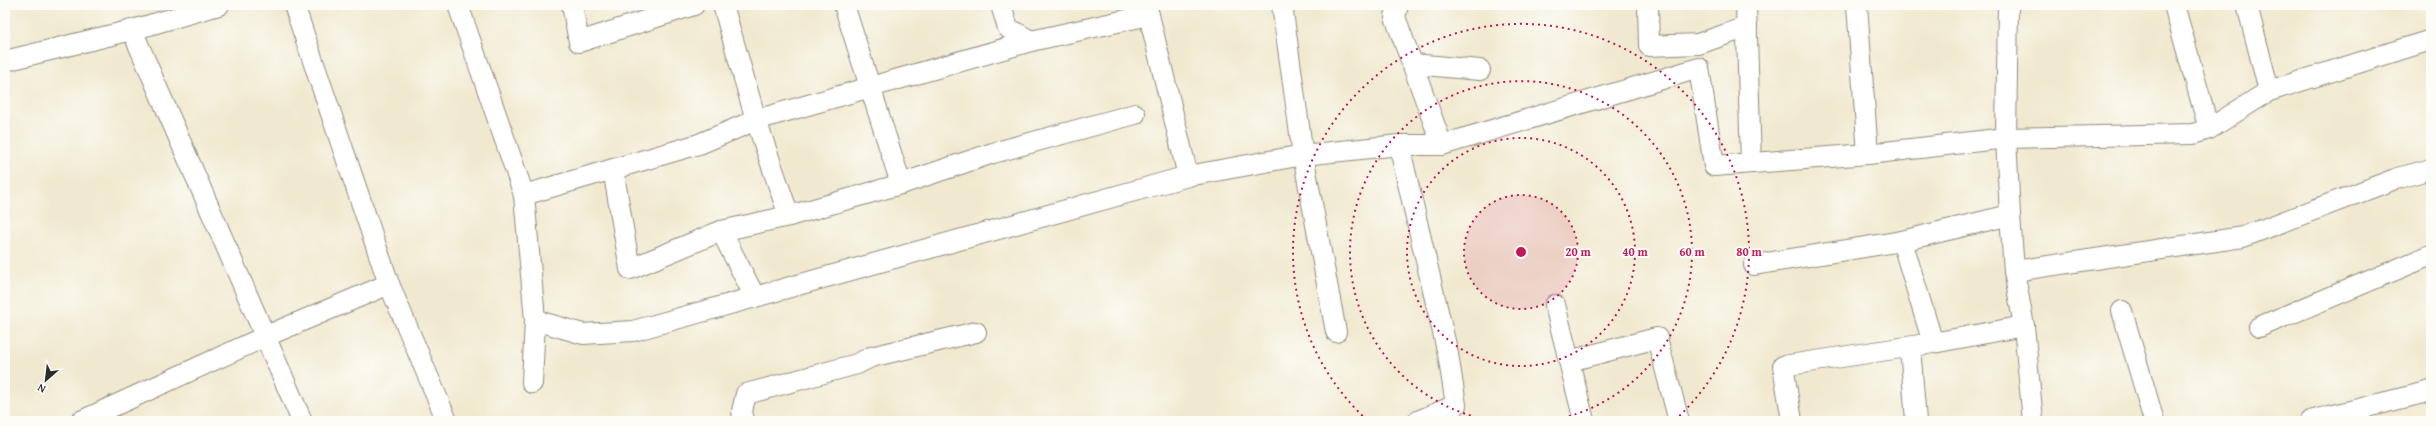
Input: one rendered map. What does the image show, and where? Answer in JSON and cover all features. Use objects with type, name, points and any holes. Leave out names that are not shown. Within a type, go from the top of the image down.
[{"type":"street","points":[[5,61],[132,30],[219,5]]},
{"type":"street","points":[[294,5],[389,284],[447,421]]},
{"type":"street","points":[[458,5],[524,195],[535,320],[532,383]]},
{"type":"street","points":[[572,5],[579,42],[694,5]]},
{"type":"street","points":[[723,5],[756,120],[789,216]]},
{"type":"street","points":[[844,5],[900,184]]},
{"type":"street","points":[[1000,5],[1008,28],[1031,41]]},
{"type":"street","points":[[1282,5],[1303,155],[1336,332]]},
{"type":"street","points":[[1398,5],[1395,17],[1442,145]]},
{"type":"street","points":[[1648,5],[1650,46],[1698,44],[1747,27]]},
{"type":"street","points":[[1746,5],[1751,164]]},
{"type":"street","points":[[1857,5],[1868,154]]},
{"type":"street","points":[[2008,5],[2006,138],[2010,215],[2014,271],[2024,326],[2033,421]]},
{"type":"street","points":[[2174,5],[2209,129]]},
{"type":"street","points":[[2247,5],[2269,91]]},
{"type":"street","points":[[524,195],[699,144],[756,120],[1031,41],[1147,10],[1188,176]]},
{"type":"street","points":[[132,30],[264,337],[302,421]]},
{"type":"street","points":[[535,320],[583,334],[633,331],[754,295],[1188,176],[1303,155],[1399,145],[1442,145],[1699,68],[1714,166],[1868,154],[2006,138],[2193,134],[2209,129],[2269,91],[2429,47]]},
{"type":"street","points":[[1413,64],[1480,70]]},
{"type":"street","points":[[613,169],[630,269],[722,231],[789,216],[900,184],[993,152],[1135,114]]},
{"type":"street","points":[[1399,145],[1448,354],[1456,405],[1418,421]]},
{"type":"street","points":[[2014,271],[2243,237],[2396,178],[2431,169]]},
{"type":"street","points":[[1754,265],[1902,241],[2010,215]]},
{"type":"street","points":[[722,231],[754,295]]},
{"type":"street","points":[[1902,241],[1933,343]]},
{"type":"street","points":[[2259,327],[2431,255]]},
{"type":"street","points":[[81,421],[264,337],[389,284]]},
{"type":"street","points":[[1555,305],[1584,421]]},
{"type":"street","points":[[2122,311],[2154,421]]},
{"type":"street","points":[[1792,421],[1783,366],[1910,347],[2024,326]]},
{"type":"street","points":[[744,421],[742,411],[746,394],[857,364],[871,357],[976,332]]},
{"type":"street","points":[[1569,361],[1657,338],[1679,421]]},
{"type":"street","points":[[1910,347],[1916,421]]},
{"type":"street","points":[[2310,421],[2431,391]]}]
